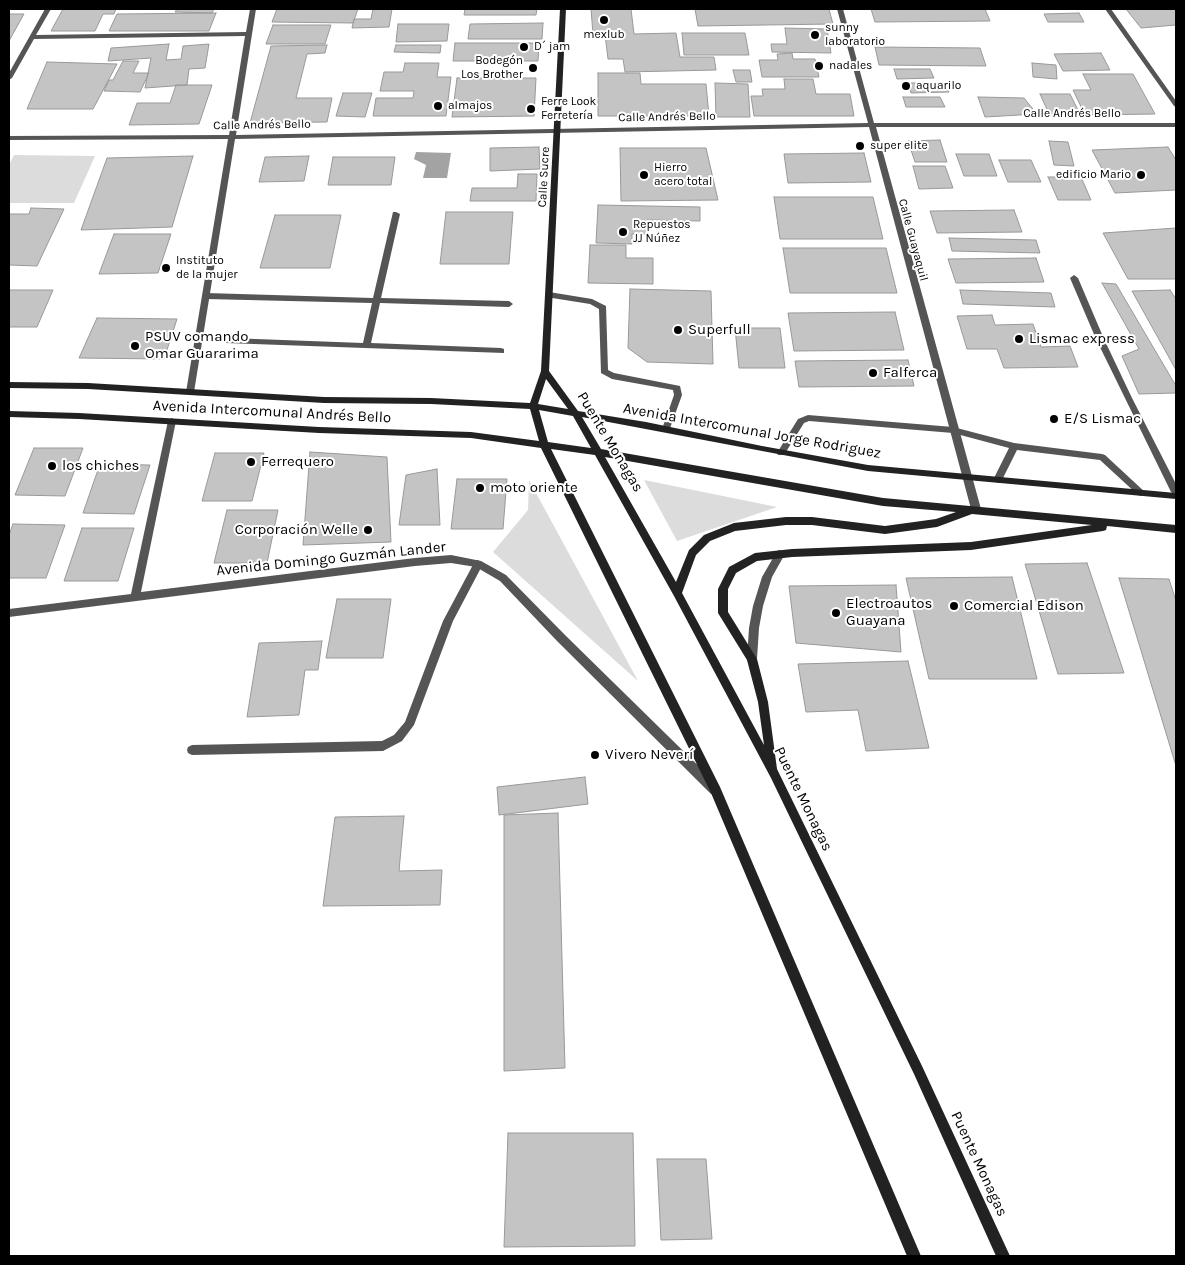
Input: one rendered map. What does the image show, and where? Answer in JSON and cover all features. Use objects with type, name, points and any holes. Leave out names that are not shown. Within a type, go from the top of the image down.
[{"type":"main road","name":"Calle Sucre","points":[[545,371],[563,9]]},
{"type":"main road","points":[[545,371],[533,406],[545,446],[716,791],[914,1256]]},
{"type":"main road","name":"Puente Monagas","points":[[545,371],[575,412],[598,452],[677,593],[775,775],[918,1070],[1003,1256]]},
{"type":"main road","name":"Avenida Intercomunal Andrés Bello","points":[[9,385],[88,386],[324,400],[430,401],[533,406]]},
{"type":"main road","name":"Avenida Intercomunal Jorge Rodriguez","points":[[533,406],[575,412],[868,468],[1176,496]]},
{"type":"main road","name":"Avenida Intercomunal Andrés Bello","points":[[9,414],[79,416],[319,430],[471,434],[545,446]]},
{"type":"main road","points":[[545,446],[598,452],[883,502],[976,509],[1176,529]]},
{"type":"main road","points":[[677,593],[692,553],[707,538],[734,527],[786,521],[812,521],[885,530],[937,523],[976,509]]},
{"type":"main road","points":[[775,775],[763,702],[752,659],[723,612],[723,589],[732,570],[755,557],[780,554],[971,546],[1118,524]]},
{"type":"street","points":[[9,78],[48,9]]},
{"type":"street","points":[[190,392],[253,9]]},
{"type":"street","name":"Calle Guayaquil","points":[[840,9],[870,126],[976,509]]},
{"type":"street","points":[[1108,9],[1176,104]]},
{"type":"street","points":[[32,37],[249,34]]},
{"type":"street","name":"Calle Andrés Bello","points":[[9,138],[232,137],[870,126],[1176,125]]},
{"type":"street","points":[[366,346],[396,214]]},
{"type":"street","points":[[1074,278],[1124,390],[1176,492]]},
{"type":"street","points":[[206,296],[509,304]]},
{"type":"street","points":[[549,296],[592,302],[603,308],[604,371],[612,376],[677,388],[678,395],[666,429]]},
{"type":"street","points":[[228,340],[501,351]]},
{"type":"street","points":[[781,452],[801,421],[808,418],[953,430],[1014,446],[1102,457],[1141,493]]},
{"type":"street","points":[[135,596],[172,421]]},
{"type":"street","points":[[998,480],[1014,446]]},
{"type":"street","points":[[752,659],[758,606],[767,577],[780,554]]},
{"type":"street","name":"Avenida Domingo Guzmán Lander","points":[[9,613],[415,562],[451,559],[478,564],[503,578],[716,791]]},
{"type":"street","points":[[192,750],[383,746],[398,738],[409,725],[448,621],[478,564]]},
{"type":"shaded area","points":[[416,152],[451,153],[447,178],[423,178],[426,165],[414,159]]},
{"type":"shaded area","points":[[14,155],[95,156],[74,203],[9,203],[9,165]]},
{"type":"shaded area","points":[[529,480],[638,681],[493,552],[528,510]]},
{"type":"shaded area","points":[[644,480],[777,507],[677,541]]},
{"type":"building","points":[[63,9],[116,9],[114,14],[103,14],[95,31],[51,31]]},
{"type":"building","points":[[177,9],[214,9],[212,13],[175,12]]},
{"type":"building","points":[[277,9],[358,9],[353,23],[272,22]]},
{"type":"building","points":[[373,9],[392,9],[389,27],[352,28],[354,19],[371,19]]},
{"type":"building","points":[[465,9],[537,9],[536,15],[464,15]]},
{"type":"building","points":[[591,9],[631,9],[634,34],[676,33],[680,57],[714,57],[716,70],[625,72],[623,59],[608,59],[605,34],[593,34]]},
{"type":"building","points":[[695,9],[829,9],[833,24],[698,26]]},
{"type":"building","points":[[871,9],[985,9],[990,21],[875,22]]},
{"type":"building","points":[[1126,9],[1176,9],[1176,25],[1141,28]]},
{"type":"building","points":[[216,13],[209,31],[109,31],[117,14]]},
{"type":"building","points":[[1079,13],[1084,22],[1048,22],[1044,14]]},
{"type":"building","points":[[9,14],[24,14],[9,41]]},
{"type":"building","points":[[543,23],[542,39],[468,39],[470,24]]},
{"type":"building","points":[[398,24],[449,24],[447,41],[396,42]]},
{"type":"building","points":[[273,25],[331,25],[325,44],[266,44]]},
{"type":"building","points":[[785,28],[827,29],[831,53],[772,52],[771,44],[787,44]]},
{"type":"building","points":[[682,33],[745,33],[749,55],[684,55]]},
{"type":"building","points":[[455,43],[539,43],[538,61],[453,61]]},
{"type":"building","points":[[169,44],[166,60],[181,59],[183,46],[209,44],[205,68],[189,69],[187,85],[145,88],[151,58],[108,61],[111,48]]},
{"type":"building","points":[[327,45],[325,53],[307,54],[296,98],[332,98],[327,122],[250,123],[271,46]]},
{"type":"building","points":[[396,45],[441,45],[440,53],[394,52]]},
{"type":"building","points":[[875,47],[980,48],[986,66],[879,65]]},
{"type":"building","points":[[792,53],[793,59],[815,59],[819,77],[762,77],[759,60],[778,60],[777,54]]},
{"type":"building","points":[[1101,53],[1110,70],[1063,71],[1054,54]]},
{"type":"building","points":[[123,61],[139,61],[133,73],[149,73],[140,92],[104,91],[109,80],[113,80]]},
{"type":"building","points":[[47,62],[117,64],[93,109],[27,109]]},
{"type":"building","points":[[405,63],[439,63],[437,77],[451,77],[446,116],[373,116],[376,98],[413,98],[414,91],[380,91],[384,72],[403,72]]},
{"type":"building","points":[[1032,63],[1056,65],[1057,79],[1033,77]]},
{"type":"building","points":[[894,69],[930,69],[934,78],[897,79]]},
{"type":"building","points":[[733,70],[750,70],[752,82],[736,82]]},
{"type":"building","points":[[598,73],[640,73],[641,84],[706,84],[709,116],[598,116]]},
{"type":"building","points":[[1083,74],[1133,74],[1155,114],[1085,115],[1073,90],[1091,90]]},
{"type":"building","points":[[457,78],[536,78],[534,116],[452,117]]},
{"type":"building","points":[[784,79],[813,79],[816,94],[850,94],[854,116],[754,116],[751,96],[763,96],[762,89],[785,89]]},
{"type":"building","points":[[715,83],[748,84],[750,117],[716,117]]},
{"type":"building","points":[[908,83],[945,83],[949,92],[911,93]]},
{"type":"building","points":[[176,85],[212,85],[199,124],[129,125],[137,103],[170,103]]},
{"type":"building","points":[[343,93],[372,93],[365,117],[336,116]]},
{"type":"building","points":[[1040,94],[1070,94],[1080,114],[1049,114]]},
{"type":"building","points":[[903,97],[940,97],[945,107],[906,107]]},
{"type":"building","points":[[978,97],[1024,98],[1037,114],[985,117]]},
{"type":"building","points":[[940,140],[947,162],[915,162],[908,141]]},
{"type":"building","points":[[1049,141],[1068,142],[1074,166],[1054,165]]},
{"type":"building","points":[[539,147],[540,169],[490,171],[490,148]]},
{"type":"building","name":"edificio Mario","points":[[1168,147],[1176,160],[1176,190],[1115,193],[1092,150]]},
{"type":"building","points":[[620,148],[706,148],[718,200],[621,201]]},
{"type":"building","points":[[864,153],[871,182],[788,183],[784,154]]},
{"type":"building","points":[[956,154],[989,154],[997,176],[964,176]]},
{"type":"building","points":[[193,156],[172,227],[81,230],[107,158]]},
{"type":"building","points":[[309,156],[304,181],[259,182],[265,157]]},
{"type":"building","points":[[333,157],[395,157],[391,185],[328,185]]},
{"type":"building","points":[[999,160],[1031,160],[1041,182],[1008,182]]},
{"type":"building","points":[[913,166],[945,166],[953,188],[919,189]]},
{"type":"building","points":[[518,174],[537,174],[536,201],[470,201],[472,188],[517,188]]},
{"type":"building","points":[[1048,177],[1081,177],[1091,200],[1058,200]]},
{"type":"building","points":[[774,197],[873,197],[883,239],[780,239]]},
{"type":"building","points":[[598,205],[700,207],[700,221],[647,220],[647,234],[632,234],[632,244],[596,243]]},
{"type":"building","points":[[31,208],[64,209],[37,266],[9,265],[9,214],[29,214]]},
{"type":"building","points":[[1014,210],[1022,232],[937,233],[930,211]]},
{"type":"building","points":[[446,212],[513,212],[509,264],[440,264]]},
{"type":"building","points":[[275,215],[341,215],[330,268],[260,268]]},
{"type":"building","points":[[1176,228],[1176,279],[1128,279],[1103,233]]},
{"type":"building","points":[[114,234],[171,234],[158,273],[99,274]]},
{"type":"building","points":[[949,238],[1036,240],[1040,253],[952,251]]},
{"type":"building","points":[[590,245],[626,245],[626,258],[653,258],[653,284],[588,283]]},
{"type":"building","points":[[783,248],[886,248],[897,293],[790,293]]},
{"type":"building","points":[[1036,258],[1044,282],[956,283],[948,259]]},
{"type":"building","points":[[1102,283],[1116,284],[1176,386],[1176,393],[1139,394],[1122,356],[1139,349]]},
{"type":"building","points":[[630,289],[711,291],[713,364],[647,362],[628,348]]},
{"type":"building","points":[[9,290],[53,290],[37,327],[9,327]]},
{"type":"building","points":[[960,290],[1051,293],[1055,307],[963,304]]},
{"type":"building","points":[[1170,290],[1176,299],[1176,370],[1132,291]]},
{"type":"building","points":[[895,312],[904,350],[794,351],[788,313]]},
{"type":"building","points":[[992,315],[995,325],[1033,324],[1041,347],[1070,346],[1078,367],[1004,368],[997,349],[967,349],[957,316]]},
{"type":"building","points":[[97,318],[177,319],[164,359],[79,358]]},
{"type":"building","points":[[735,328],[780,328],[785,368],[739,368]]},
{"type":"building","points":[[908,360],[914,386],[799,387],[795,361]]},
{"type":"building","points":[[34,448],[83,448],[65,496],[15,495]]},
{"type":"building","points":[[310,452],[387,457],[391,542],[303,545]]},
{"type":"building","points":[[215,453],[264,453],[252,501],[202,501]]},
{"type":"building","points":[[100,464],[150,465],[134,514],[83,513]]},
{"type":"building","points":[[437,469],[440,525],[399,525],[406,475]]},
{"type":"building","points":[[457,479],[507,479],[503,529],[451,529]]},
{"type":"building","points":[[227,510],[278,510],[267,563],[214,563]]},
{"type":"building","points":[[13,524],[65,525],[46,578],[9,578],[9,535]]},
{"type":"building","points":[[82,528],[134,528],[118,581],[64,581]]},
{"type":"building","points":[[1087,563],[1124,673],[1058,674],[1025,564]]},
{"type":"building","points":[[1012,577],[1037,679],[929,679],[906,578]]},
{"type":"building","points":[[1119,578],[1169,579],[1176,601],[1176,766]]},
{"type":"building","points":[[896,585],[901,652],[796,643],[789,586]]},
{"type":"building","points":[[337,599],[391,599],[383,658],[326,658]]},
{"type":"building","points":[[322,641],[318,670],[305,670],[299,715],[247,717],[259,643]]},
{"type":"building","points":[[908,661],[929,748],[866,751],[858,710],[806,712],[798,664]]},
{"type":"building","points":[[585,777],[588,804],[499,815],[497,787]]},
{"type":"building","points":[[558,813],[565,1068],[504,1071],[504,815]]},
{"type":"building","points":[[404,816],[399,871],[442,870],[440,905],[323,906],[335,817]]},
{"type":"building","points":[[508,1133],[633,1133],[635,1246],[504,1247]]},
{"type":"building","points":[[657,1159],[706,1159],[712,1239],[661,1240]]},
{"type":"place","name":"mexlub","points":[[604,20]]},
{"type":"place","name":"sunny laboratorio","points":[[815,35]]},
{"type":"place","name":"D´ jam","points":[[524,47]]},
{"type":"place","name":"nadales","points":[[819,66]]},
{"type":"place","name":"Bodegón Los Brother","points":[[533,68]]},
{"type":"place","name":"aquarilo","points":[[906,86]]},
{"type":"place","name":"almajos","points":[[438,106]]},
{"type":"place","name":"Ferre Look Ferretería","points":[[531,109]]},
{"type":"place","name":"super elite","points":[[860,146]]},
{"type":"place","name":"Hierro acero total","points":[[644,175]]},
{"type":"place","name":"edificio Mario","points":[[1141,175]]},
{"type":"place","name":"Repuestos JJ Núñez","points":[[623,232]]},
{"type":"place","name":"Instituto de la mujer","points":[[166,268]]},
{"type":"place","name":"Superfull","points":[[678,330]]},
{"type":"place","name":"Lismac express","points":[[1019,339]]},
{"type":"place","name":"PSUV comando Omar Guararima","points":[[135,346]]},
{"type":"place","name":"Falferca","points":[[873,373]]},
{"type":"place","name":"E/S Lismac","points":[[1054,419]]},
{"type":"place","name":"Ferrequero","points":[[251,462]]},
{"type":"place","name":"los chiches","points":[[52,466]]},
{"type":"place","name":"moto oriente","points":[[480,488]]},
{"type":"place","name":"Corporación Welle","points":[[368,530]]},
{"type":"place","name":"Comercial Edison","points":[[954,606]]},
{"type":"place","name":"Electroautos Guayana","points":[[836,613]]},
{"type":"place","name":"Vivero Neverí","points":[[595,755]]}]
